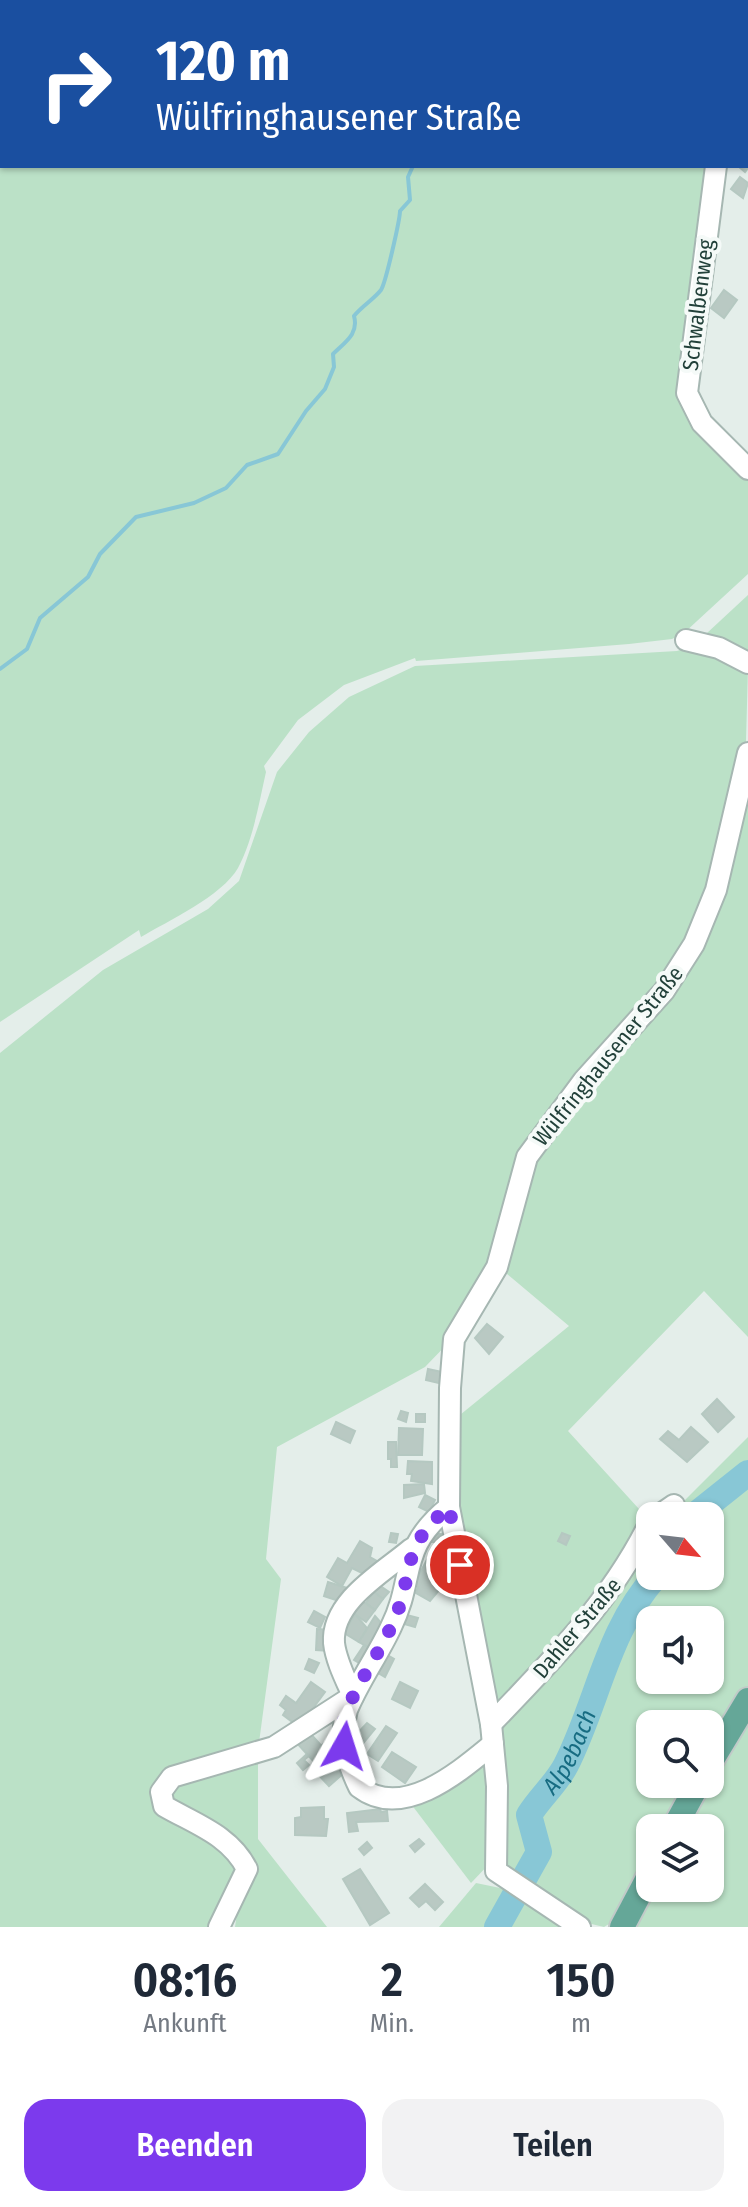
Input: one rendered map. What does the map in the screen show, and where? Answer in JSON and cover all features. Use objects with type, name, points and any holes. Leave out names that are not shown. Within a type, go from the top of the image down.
[{"type":"main road","points":[[724,1740],[748,1700]]},
{"type":"main road","points":[[622,1927],[636,1900]]},
{"type":"street","name":"Schwalbenweg","points":[[716,168],[687,393],[702,423],[748,469]]},
{"type":"street","points":[[686,640],[719,648],[748,663]]},
{"type":"street","name":"Wülfringhausener Straße","points":[[580,1927],[496,1871],[497,1786],[492,1734],[449,1507],[450,1388],[454,1339],[497,1267],[527,1157],[584,1080],[664,991],[694,944],[716,890],[748,753]]},
{"type":"street","name":"Dahler Straße","points":[[353,1696],[334,1644],[337,1619],[347,1604],[414,1547],[431,1521],[449,1507]]},
{"type":"street","name":"Dahler Straße","points":[[414,1547],[395,1618],[353,1696],[343,1724],[350,1769],[365,1791],[391,1797],[419,1793],[439,1783],[492,1734],[581,1628],[627,1569],[636,1551]]},
{"type":"street","points":[[219,1927],[247,1869],[238,1850],[223,1838],[164,1806],[161,1792],[172,1777],[274,1747],[353,1696]]},
{"type":"green space","points":[[0,168],[711,168],[681,405],[748,475],[748,574],[684,633],[672,639],[416,661],[415,658],[344,685],[298,720],[264,766],[266,772],[252,833],[238,868],[220,888],[194,907],[141,937],[139,930],[0,1022]]},
{"type":"green space","points":[[748,595],[748,657],[707,642],[706,634]]},
{"type":"green space","points":[[689,647],[748,667],[746,741],[712,891],[689,943],[525,1155],[496,1266],[452,1339],[425,1367],[277,1447],[266,1559],[281,1579],[258,1750],[160,1792],[236,1850],[238,1883],[232,1927],[0,1927],[0,1053],[103,970],[208,909],[239,881],[277,772],[309,732],[349,697],[415,666],[677,651]]},
{"type":"green space","points":[[748,784],[748,1337],[704,1291],[568,1431],[636,1506],[636,1537],[504,1707],[494,1705],[458,1508],[455,1419],[569,1326],[500,1268],[538,1153],[659,1008]]},
{"type":"green space","points":[[748,1437],[748,1687],[724,1726],[724,1710],[636,1710],[636,1798],[683,1798],[675,1814],[636,1814],[636,1886],[619,1918],[604,1927],[579,1921],[501,1863],[503,1744],[498,1724],[636,1559],[636,1590],[724,1590],[724,1502],[683,1502]]},
{"type":"green space","points":[[748,1713],[748,1927],[630,1927],[643,1902],[724,1902],[724,1814],[692,1814],[701,1798],[724,1798],[724,1756]]},
{"type":"green space","points":[[258,1754],[258,1839],[327,1927],[235,1927],[241,1885],[249,1868],[165,1805],[174,1778]]},
{"type":"green space","points":[[486,1757],[489,1763],[490,1863],[471,1883],[408,1800]]},
{"type":"green space","points":[[476,1883],[505,1889],[571,1927],[439,1927]]},
{"type":"building","points":[[740,177],[748,183],[743,198],[731,189]]},
{"type":"building","points":[[724,290],[737,300],[724,318],[711,308]]},
{"type":"building","points":[[487,1324],[503,1337],[489,1354],[475,1338]]},
{"type":"building","points":[[428,1369],[442,1372],[439,1383],[426,1380]]},
{"type":"building","points":[[717,1399],[734,1417],[718,1432],[702,1414]]},
{"type":"building","points":[[401,1411],[408,1413],[406,1422],[398,1419]]},
{"type":"building","points":[[416,1414],[425,1414],[425,1422],[416,1422]]},
{"type":"building","points":[[336,1422],[355,1431],[350,1443],[331,1434]]},
{"type":"building","points":[[691,1427],[708,1442],[687,1462],[660,1439],[668,1431],[679,1440]]},
{"type":"building","points":[[399,1428],[423,1429],[422,1455],[398,1455]]},
{"type":"building","points":[[388,1442],[396,1442],[397,1467],[391,1467],[391,1459],[388,1459]]},
{"type":"building","points":[[408,1461],[432,1462],[432,1484],[411,1481],[412,1474],[407,1474]]},
{"type":"building","points":[[424,1484],[425,1493],[404,1498],[404,1485]]},
{"type":"building","points":[[425,1495],[435,1500],[429,1512],[419,1507]]},
{"type":"building","points":[[391,1533],[398,1534],[396,1543],[389,1542]]},
{"type":"building","points":[[562,1533],[570,1536],[566,1545],[558,1541]]},
{"type":"building","points":[[430,1534],[441,1534],[441,1542],[430,1542]]},
{"type":"building","points":[[360,1541],[372,1548],[370,1557],[382,1564],[374,1579],[352,1568],[342,1586],[327,1577],[338,1558],[347,1563]]},
{"type":"building","points":[[430,1554],[443,1561],[438,1569],[445,1573],[440,1589],[430,1601],[416,1593],[418,1587],[414,1584]]},
{"type":"building","points":[[328,1582],[347,1588],[342,1602],[324,1596]]},
{"type":"building","points":[[379,1585],[389,1592],[383,1599],[374,1592]]},
{"type":"building","points":[[374,1592],[383,1599],[375,1610],[366,1603]]},
{"type":"building","points":[[362,1601],[375,1610],[366,1622],[353,1613]]},
{"type":"building","points":[[314,1611],[325,1617],[320,1628],[308,1622]]},
{"type":"building","points":[[355,1614],[367,1628],[359,1642],[344,1633]]},
{"type":"building","points":[[403,1614],[418,1618],[415,1627],[401,1623]]},
{"type":"building","points":[[375,1616],[382,1624],[369,1648],[359,1642]]},
{"type":"building","points":[[317,1629],[331,1630],[330,1651],[316,1650]]},
{"type":"building","points":[[364,1645],[374,1650],[364,1666],[354,1660]]},
{"type":"building","points":[[384,1653],[394,1659],[385,1677],[375,1671]]},
{"type":"building","points":[[309,1659],[319,1663],[314,1673],[305,1669]]},
{"type":"building","points":[[311,1682],[325,1692],[299,1727],[283,1715],[286,1710],[280,1705],[286,1696],[296,1703]]},
{"type":"building","points":[[400,1682],[418,1691],[410,1708],[392,1699]]},
{"type":"building","points":[[367,1723],[375,1729],[360,1747],[352,1739]]},
{"type":"building","points":[[386,1726],[397,1733],[378,1761],[367,1754]]},
{"type":"building","points":[[308,1731],[328,1753],[316,1764],[296,1742]]},
{"type":"building","points":[[331,1737],[337,1744],[328,1753],[321,1746]]},
{"type":"building","points":[[392,1752],[416,1767],[405,1783],[382,1767]]},
{"type":"building","points":[[328,1753],[345,1772],[329,1786],[312,1768]]},
{"type":"building","points":[[307,1754],[309,1756],[304,1760],[309,1765],[303,1770],[297,1763]]},
{"type":"building","points":[[324,1807],[324,1819],[328,1819],[326,1836],[295,1835],[295,1818],[301,1817],[301,1808]]},
{"type":"building","points":[[380,1809],[381,1812],[387,1811],[388,1821],[356,1822],[358,1831],[349,1832],[347,1813]]},
{"type":"building","points":[[419,1839],[424,1844],[415,1852],[410,1846]]},
{"type":"building","points":[[367,1842],[372,1848],[364,1855],[359,1849]]},
{"type":"building","points":[[360,1869],[389,1913],[370,1925],[343,1879]]},
{"type":"building","points":[[425,1884],[443,1902],[435,1910],[426,1901],[419,1907],[410,1898]]},
{"type":"waterway","points":[[0,669],[27,649],[40,618],[88,577],[100,554],[136,517],[194,503],[226,488],[247,465],[278,454],[306,411],[325,389],[334,367],[333,354],[353,333],[354,316],[381,290],[400,211],[410,200],[408,177],[412,168]]},
{"type":"waterway","name":"Alpebach","points":[[712,1502],[748,1473]]},
{"type":"waterway","name":"Alpebach","points":[[497,1927],[539,1852],[529,1815],[566,1765],[614,1643],[645,1590]]},
{"type":"route","points":[[344,1746],[343,1724],[347,1710],[391,1628],[411,1553],[421,1533],[449,1507],[460,1565]]}]
